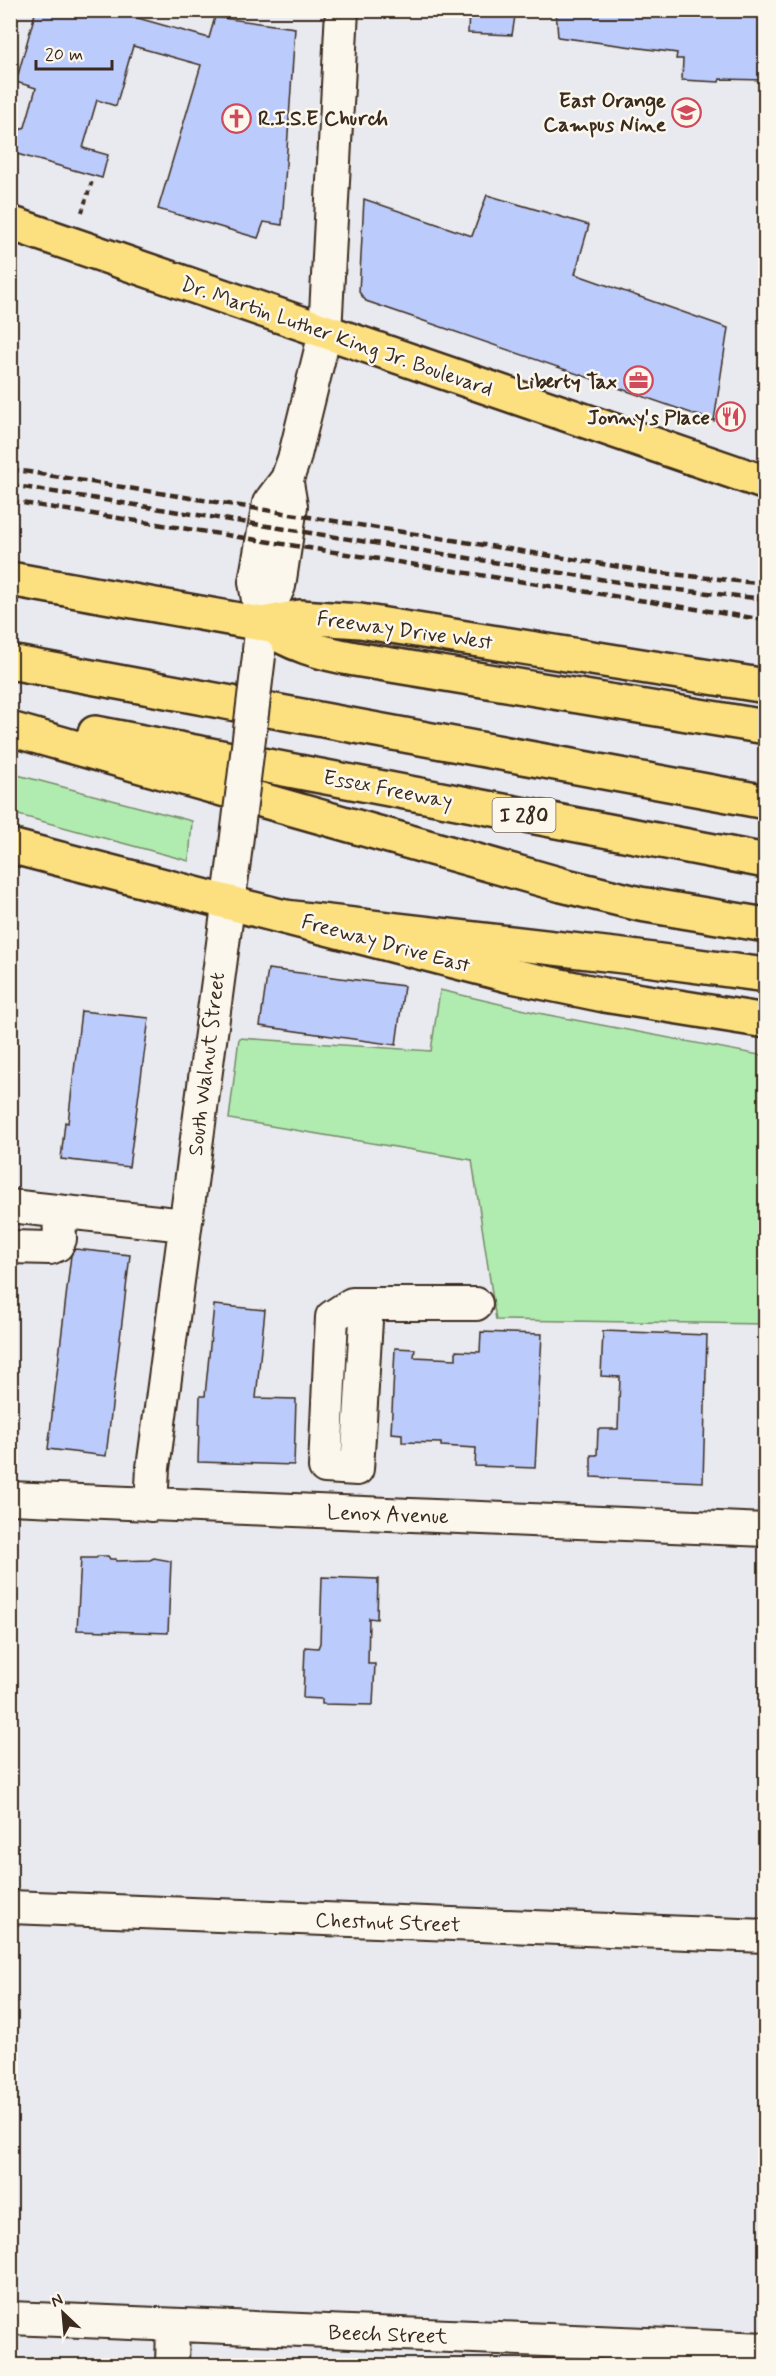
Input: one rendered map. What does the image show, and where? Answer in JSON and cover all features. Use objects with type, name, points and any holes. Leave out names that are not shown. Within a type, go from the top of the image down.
[{"type":"main road","name":"Dr. Martin Luther King Jr. Boulevard","points":[[10,224],[765,483]]},
{"type":"main road","name":"Freeway Drive West","points":[[10,579],[262,624],[300,617],[360,621],[765,686]]},
{"type":"main road","points":[[262,624],[275,634],[301,646],[336,656],[765,727]]},
{"type":"main road","points":[[10,662],[765,802]]},
{"type":"main road","name":"Essex Freeway","points":[[10,717],[765,861]]},
{"type":"main road","points":[[10,729],[562,885],[640,904],[765,925]]},
{"type":"main road","name":"Freeway Drive East","points":[[10,846],[558,986],[695,1011],[765,1021]]},
{"type":"main road","points":[[285,917],[623,956],[765,975]]},
{"type":"street","name":"South Walnut Street","points":[[151,1504],[153,1468],[259,656],[262,624],[255,582],[269,503],[287,479],[314,383],[325,333],[342,10]]},
{"type":"street","points":[[10,1206],[185,1225]]},
{"type":"street","points":[[10,1247],[50,1248],[57,1245],[60,1239],[59,1212]]},
{"type":"street","points":[[367,1304],[357,1469],[325,1467],[332,1317],[352,1304],[367,1304],[476,1304]]},
{"type":"street","points":[[337,1512],[340,1468]]},
{"type":"street","name":"Lenox Avenue","points":[[10,1498],[765,1530]]},
{"type":"street","name":"Chestnut Street","points":[[10,1907],[765,1936]]},
{"type":"street","name":"Beech Street","points":[[10,2318],[765,2349]]},
{"type":"street","points":[[172,2366],[173,2325]]},
{"type":"path","points":[[82,212],[92,181]]},
{"type":"green space","points":[[10,773],[192,821],[189,861],[11,813]]},
{"type":"green space","points":[[440,990],[538,1013],[765,1056],[765,1324],[496,1320],[472,1160],[229,1119],[239,1038],[431,1051]]},
{"type":"building","points":[[36,10],[136,10],[134,17],[209,38],[215,17],[295,28],[282,225],[264,222],[258,238],[158,209],[201,65],[133,46],[116,106],[97,100],[83,148],[108,155],[102,178],[17,154],[10,148],[10,136],[25,127],[36,88],[16,82]]},
{"type":"building","points":[[469,10],[516,10],[512,35],[468,33]]},
{"type":"building","points":[[556,10],[765,10],[765,80],[720,79],[719,82],[682,80],[683,59],[676,59],[677,53],[558,37]]},
{"type":"building","points":[[487,195],[589,225],[575,274],[728,328],[714,421],[366,301],[359,292],[364,199],[472,236]]},
{"type":"building","points":[[268,969],[404,986],[396,1045],[260,1026]]},
{"type":"building","points":[[81,1011],[149,1018],[129,1167],[61,1159],[65,1122],[68,1123]]},
{"type":"building","points":[[75,1249],[130,1255],[106,1456],[48,1449],[71,1255]]},
{"type":"building","points":[[214,1305],[265,1310],[256,1398],[296,1399],[294,1465],[198,1462],[200,1396],[205,1396]]},
{"type":"building","points":[[603,1331],[707,1335],[703,1482],[591,1477],[591,1455],[597,1455],[598,1429],[618,1429],[620,1377],[601,1376]]},
{"type":"building","points":[[481,1332],[542,1334],[535,1468],[475,1466],[476,1448],[441,1446],[441,1443],[402,1442],[402,1434],[391,1433],[395,1348],[415,1349],[414,1357],[456,1359],[456,1351],[480,1352]]},
{"type":"building","points":[[108,1556],[116,1561],[154,1558],[171,1561],[168,1633],[77,1630],[81,1558]]},
{"type":"building","points":[[322,1577],[378,1579],[377,1619],[369,1618],[368,1664],[375,1664],[373,1705],[322,1704],[322,1699],[303,1698],[305,1647],[318,1648],[320,1643]]},
{"type":"railway","points":[[10,469],[652,572],[766,584]]},
{"type":"railway","points":[[10,485],[650,587],[766,599]]},
{"type":"railway","points":[[10,501],[766,620]]},
{"type":"place","name":"East Orange Campus Nine","points":[[687,112]]},
{"type":"place","name":"R.I.S.E Church","points":[[237,118]]},
{"type":"place","name":"Liberty Tax","points":[[638,381]]},
{"type":"place","name":"Jonny's Place","points":[[731,417]]}]
